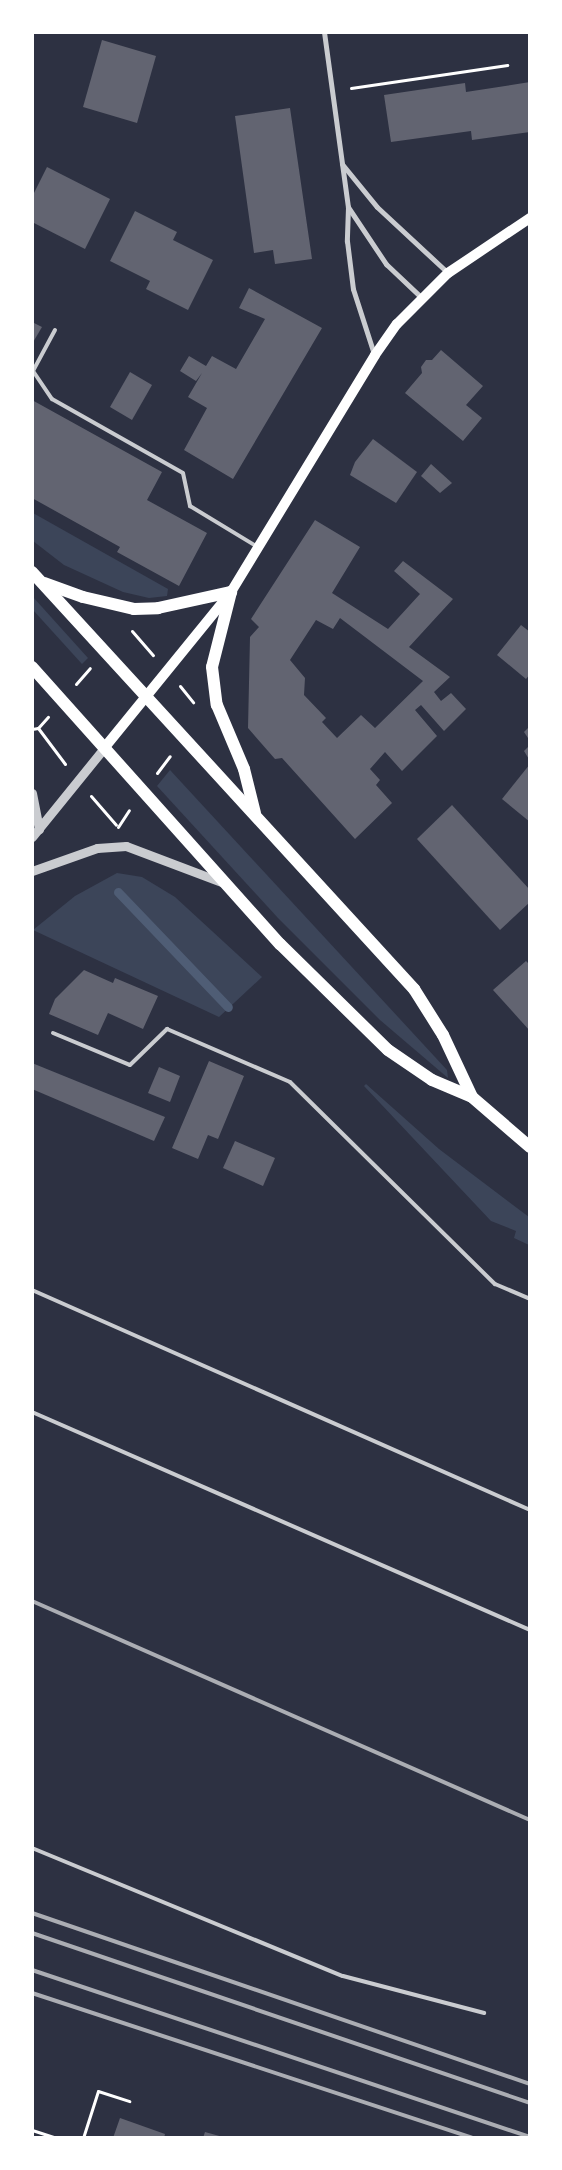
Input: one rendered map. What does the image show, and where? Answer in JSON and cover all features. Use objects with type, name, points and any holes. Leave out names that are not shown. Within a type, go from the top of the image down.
[{"type":"main road","points":[[105,747],[230,592],[256,546],[375,356],[422,298],[448,273],[530,218]]},
{"type":"main road","points":[[32,572],[414,989],[443,1035],[472,1097]]},
{"type":"main road","points":[[42,582],[83,597],[134,609],[158,608],[230,592]]},
{"type":"main road","points":[[230,592],[212,667],[217,705],[244,769],[256,816]]},
{"type":"main road","points":[[32,667],[280,944],[388,1050],[432,1080],[472,1097],[530,1147]]},
{"type":"street","points":[[324,32],[348,207],[347,241],[353,289],[375,356]]},
{"type":"street","points":[[342,163],[377,207],[448,273]]},
{"type":"street","points":[[348,207],[386,264],[422,298]]},
{"type":"street","points":[[32,837],[105,747]]},
{"type":"street","points":[[32,793],[39,828]]},
{"type":"street","points":[[32,871],[97,848],[126,846],[226,884]]},
{"type":"lane","points":[[55,330],[33,371],[52,398],[183,473],[190,506],[256,546]]},
{"type":"lane","points":[[53,1033],[130,1065],[167,1029],[290,1082],[495,1284],[530,1299]]},
{"type":"lane","points":[[32,1290],[530,1510]]},
{"type":"lane","points":[[32,1412],[530,1630]]},
{"type":"lane","points":[[32,1848],[344,1976],[484,2013]]},
{"type":"path","points":[[333,90],[507,65]]},
{"type":"path","points":[[32,729],[38,728],[104,651],[129,628]]},
{"type":"path","points":[[126,846],[117,826],[184,738]]},
{"type":"path","points":[[83,2138],[98,2091],[129,2101]]},
{"type":"path","points":[[32,2130],[56,2138]]},
{"type":"shaded area","points":[[33,513],[168,589],[167,596],[149,598],[123,592],[64,565],[33,541]]},
{"type":"shaded area","points":[[33,597],[88,658],[82,664],[33,610]]},
{"type":"shaded area","points":[[170,770],[447,1070],[448,1078],[380,1020],[278,918],[157,786]]},
{"type":"shaded area","points":[[117,873],[142,877],[175,897],[262,977],[219,1017],[33,930],[75,896]]},
{"type":"shaded area","points":[[366,1084],[439,1149],[529,1217],[529,1245],[514,1238],[516,1231],[491,1221],[364,1086]]},
{"type":"building","points":[[102,40],[156,56],[137,123],[83,107]]},
{"type":"building","points":[[530,82],[530,132],[472,140],[471,131],[391,142],[384,95],[465,83],[466,92]]},
{"type":"building","points":[[290,108],[312,259],[275,264],[273,250],[254,253],[235,116]]},
{"type":"building","points":[[47,167],[110,199],[85,249],[32,222],[32,197]]},
{"type":"building","points":[[135,211],[177,232],[173,240],[213,260],[188,310],[146,289],[150,281],[110,261]]},
{"type":"building","points":[[249,288],[322,328],[233,479],[184,450],[207,408],[188,397],[202,373],[196,381],[180,371],[189,356],[206,366],[212,356],[236,369],[265,319],[239,308]]},
{"type":"building","points":[[32,322],[42,327],[32,344]]},
{"type":"building","points":[[441,350],[483,386],[466,405],[482,418],[463,441],[405,393],[422,373],[421,367],[426,360],[432,360]]},
{"type":"building","points":[[130,372],[152,385],[132,420],[110,407]]},
{"type":"building","points":[[32,400],[162,472],[147,500],[207,533],[179,586],[117,552],[120,547],[32,498]]},
{"type":"building","points":[[373,439],[417,472],[396,503],[350,475],[355,462]]},
{"type":"building","points":[[431,464],[452,483],[440,493],[421,476]]},
{"type":"building","points":[[315,520],[360,547],[332,593],[388,629],[420,594],[394,571],[403,561],[453,599],[409,647],[450,677],[434,692],[441,701],[451,693],[466,709],[444,731],[421,705],[415,710],[437,736],[402,771],[385,752],[370,769],[380,780],[376,785],[392,803],[355,839],[282,758],[275,759],[248,728],[250,637],[259,627],[251,619]],"holes":[[[340,618],[423,681],[375,728],[361,715],[337,738],[322,722],[326,718],[304,695],[305,678],[290,660],[316,620],[333,629]]]},
{"type":"building","points":[[521,625],[530,632],[530,674],[526,679],[497,655]]},
{"type":"building","points":[[530,726],[530,741],[524,732]]},
{"type":"building","points":[[530,745],[530,761],[524,751]]},
{"type":"building","points":[[530,764],[530,822],[502,799]]},
{"type":"building","points":[[452,805],[530,890],[530,902],[500,930],[417,839]]},
{"type":"building","points":[[526,961],[530,965],[530,1031],[493,990]]},
{"type":"building","points":[[84,970],[113,983],[115,978],[158,996],[143,1029],[108,1013],[98,1035],[49,1014],[55,999]]},
{"type":"building","points":[[209,1061],[244,1076],[218,1139],[208,1135],[198,1159],[172,1148]]},
{"type":"building","points":[[32,1063],[165,1117],[154,1141],[32,1089]]},
{"type":"building","points":[[159,1067],[180,1076],[170,1102],[148,1093]]},
{"type":"building","points":[[235,1141],[275,1158],[263,1186],[223,1168]]},
{"type":"building","points":[[120,2118],[165,2134],[164,2138],[113,2138]]},
{"type":"building","points":[[205,2132],[223,2137],[223,2138],[203,2138]]},
{"type":"waterway","points":[[118,892],[228,1007]]},
{"type":"railway","points":[[32,1601],[530,1820]]},
{"type":"railway","points":[[32,1913],[530,2084]]},
{"type":"railway","points":[[32,1933],[530,2103]]},
{"type":"railway","points":[[32,1970],[530,2137]]},
{"type":"railway","points":[[32,1993],[472,2138]]}]
